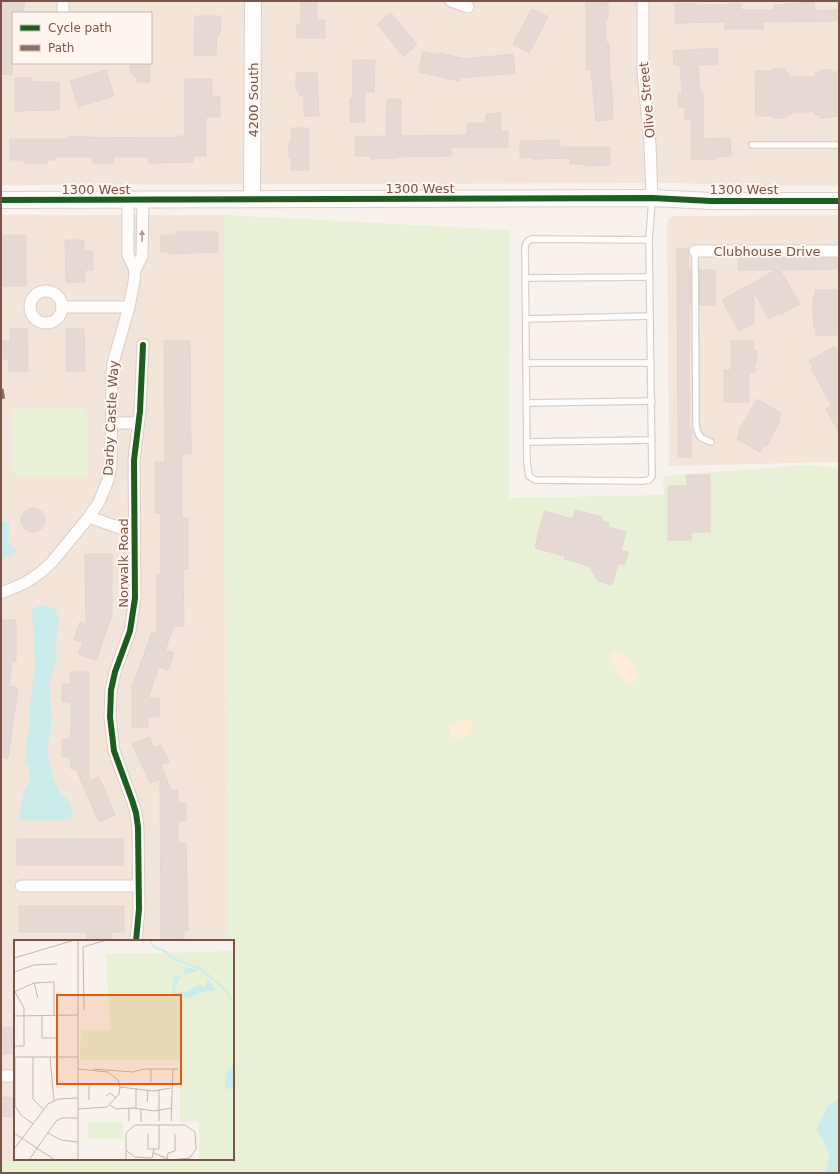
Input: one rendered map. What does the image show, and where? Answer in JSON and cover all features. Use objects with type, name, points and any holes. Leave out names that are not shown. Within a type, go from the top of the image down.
[{"type":"street","points":[[63,1],[63,12]]},
{"type":"street","name":"4200 South","points":[[252,198],[253,1]]},
{"type":"street","points":[[451,1],[468,7]]},
{"type":"street","name":"Olive Street","points":[[643,1],[643,72],[650,144],[652,198]]},
{"type":"street","name":"1300 West","points":[[1,200],[252,198],[652,198],[711,201],[839,200]]},
{"type":"street","name":"Darby Castle Way","points":[[135,200],[128,255],[135,270]]},
{"type":"street","name":"Darby Castle Way","points":[[1,593],[25,583],[40,573],[52,562],[89,517],[108,480],[111,466],[113,363],[129,307],[135,270],[142,256],[135,200]]},
{"type":"street","name":"Clubhouse Drive","points":[[695,251],[839,251]]},
{"type":"street","points":[[62,307],[129,307]]},
{"type":"street","name":"Norwalk Road","points":[[136,940],[139,909],[138,827],[132,800],[114,751],[110,717],[111,690],[115,672],[130,631],[135,598],[134,460],[143,345]]},
{"type":"street","points":[[112,423],[138,423]]},
{"type":"street","name":"Norwalk Road","points":[[89,517],[123,529],[134,529]]},
{"type":"street","points":[[22,886],[139,886]]},
{"type":"street","points":[[1,1076],[14,1076]]},
{"type":"lane","points":[[752,145],[839,145]]},
{"type":"lane","points":[[650,240],[531,239],[527,242],[525,247],[527,463],[529,476],[535,480],[643,481],[649,480],[652,476],[650,240],[652,198]]},
{"type":"lane","points":[[695,251],[696,425],[701,438],[711,442]]},
{"type":"lane","points":[[526,278],[650,277]]},
{"type":"lane","points":[[526,319],[650,316]]},
{"type":"lane","points":[[526,363],[651,363]]},
{"type":"lane","points":[[526,403],[652,401]]},
{"type":"lane","points":[[527,442],[652,440]]},
{"type":"shaded area","points":[[1,1],[839,1],[839,186],[750,186],[678,183],[1,185]]},
{"type":"shaded area","points":[[1,215],[224,215],[228,940],[14,940],[14,1160],[229,1160],[1,1161]]},
{"type":"shaded area","points":[[839,215],[839,462],[669,466],[667,225],[669,218],[675,216]]},
{"type":"green space","points":[[224,215],[510,230],[509,498],[664,495],[663,476],[806,465],[839,468],[839,1173],[1,1173],[1,1161],[234,1160],[234,940],[227,940],[223,326]]},
{"type":"green space","points":[[16,407],[84,408],[87,412],[88,473],[83,477],[15,477],[11,472],[11,412]]},
{"type":"sand","points":[[613,652],[622,654],[630,660],[635,668],[638,678],[634,682],[629,683],[623,679],[610,660],[610,656]]},
{"type":"sand","points":[[465,719],[470,721],[473,725],[470,733],[465,738],[453,738],[449,732],[450,725]]},
{"type":"water","points":[[1,521],[10,523],[8,541],[17,552],[1,560]]},
{"type":"water","points":[[40,605],[51,607],[57,612],[59,619],[56,643],[57,658],[49,683],[52,719],[48,753],[52,776],[60,793],[66,797],[71,806],[73,815],[69,820],[32,821],[18,818],[25,788],[30,782],[29,767],[25,763],[27,739],[30,727],[30,704],[35,666],[32,609]]},
{"type":"water","points":[[839,1098],[839,1173],[824,1173],[829,1161],[829,1156],[826,1146],[817,1129],[827,1107]]},
{"type":"building","points":[[2,1],[25,1],[23,12],[12,12],[12,75],[1,74]]},
{"type":"building","points":[[301,1],[317,1],[317,20],[325,20],[325,38],[297,38],[297,24],[301,24]]},
{"type":"building","points":[[586,1],[608,1],[606,43],[609,43],[613,119],[596,121],[591,70],[586,70]]},
{"type":"building","points":[[814,2],[814,11],[839,10],[839,21],[763,22],[763,29],[725,29],[725,22],[675,23],[675,4],[741,4],[741,10],[774,10],[774,5]]},
{"type":"building","points":[[532,9],[548,17],[529,53],[513,44]]},
{"type":"building","points":[[391,13],[417,45],[403,56],[377,24]]},
{"type":"building","points":[[195,16],[221,16],[220,34],[217,34],[216,55],[194,55]]},
{"type":"building","points":[[718,48],[718,64],[698,65],[700,92],[703,92],[703,139],[730,138],[731,156],[717,157],[717,159],[691,160],[691,119],[685,119],[685,107],[678,107],[678,93],[682,93],[680,65],[674,65],[673,51]]},
{"type":"building","points":[[423,52],[437,55],[438,53],[465,59],[513,54],[515,73],[460,78],[459,81],[419,72]]},
{"type":"building","points":[[353,60],[375,60],[374,92],[365,92],[365,122],[350,122],[350,98],[353,98]]},
{"type":"building","points":[[130,64],[150,64],[150,82],[137,82],[137,79],[130,71]]},
{"type":"building","points":[[772,69],[785,69],[785,73],[789,73],[789,77],[815,77],[815,73],[820,73],[820,70],[832,70],[832,72],[839,72],[839,116],[820,118],[820,114],[815,115],[815,112],[791,112],[791,115],[786,115],[786,118],[756,116],[755,71],[772,71]]},
{"type":"building","points":[[106,70],[114,96],[78,107],[70,81]]},
{"type":"building","points":[[296,73],[317,73],[319,116],[304,116],[304,95],[299,95],[298,90],[296,90]]},
{"type":"building","points":[[15,78],[32,78],[32,82],[59,82],[59,110],[15,111]]},
{"type":"building","points":[[185,79],[212,79],[212,96],[220,96],[220,117],[206,117],[206,156],[193,156],[193,162],[149,163],[149,157],[113,157],[113,163],[93,163],[93,157],[55,157],[55,160],[47,160],[47,163],[25,163],[25,160],[10,160],[10,139],[68,139],[68,137],[178,138],[178,136],[185,136]]},
{"type":"building","points":[[387,99],[401,99],[401,136],[467,135],[467,123],[486,123],[486,114],[501,113],[501,131],[508,131],[508,147],[451,147],[451,156],[370,159],[370,156],[355,156],[355,137],[386,136]]},
{"type":"building","points":[[291,128],[309,128],[309,170],[291,170],[289,143],[291,143]]},
{"type":"building","points":[[560,140],[560,147],[610,147],[610,165],[584,166],[584,164],[570,164],[570,158],[520,158],[520,141]]},
{"type":"building","points":[[176,232],[218,232],[218,252],[168,254],[168,252],[161,252],[161,235],[176,235]]},
{"type":"building","points":[[1,235],[26,235],[26,286],[1,286]]},
{"type":"building","points":[[65,240],[84,240],[84,252],[93,251],[93,270],[85,270],[85,282],[66,282]]},
{"type":"building","points":[[677,249],[688,249],[689,270],[691,270],[691,305],[689,305],[689,428],[691,428],[691,457],[678,457]]},
{"type":"building","points":[[738,258],[839,258],[839,269],[780,270],[800,304],[769,319],[754,292],[754,323],[739,331],[722,300],[776,270],[738,270]]},
{"type":"building","points":[[699,270],[715,270],[715,305],[700,305]]},
{"type":"building","points":[[815,290],[839,290],[839,335],[816,335],[813,315],[813,297],[815,297]]},
{"type":"building","points":[[10,329],[27,329],[28,371],[9,371],[9,359],[1,359],[1,341],[10,341]]},
{"type":"building","points":[[66,329],[84,329],[85,371],[66,371]]},
{"type":"building","points":[[164,341],[190,341],[191,454],[182,454],[182,518],[188,518],[188,569],[183,569],[184,626],[174,626],[165,650],[174,653],[168,670],[159,667],[148,698],[159,698],[159,717],[148,717],[148,727],[132,727],[132,685],[152,632],[157,634],[157,575],[161,575],[161,513],[155,513],[155,462],[165,462]]},
{"type":"building","points":[[731,341],[754,341],[754,351],[757,351],[755,372],[749,373],[749,402],[724,402],[724,370],[731,370]]},
{"type":"building","points":[[835,346],[839,354],[839,433],[826,409],[832,406],[811,368],[813,367],[809,361]]},
{"type":"building","points":[[757,399],[781,413],[778,420],[780,421],[766,447],[764,446],[760,452],[737,439],[740,433],[738,432]]},
{"type":"building","points":[[686,475],[710,475],[710,532],[691,532],[691,540],[668,540],[668,486],[687,486]]},
{"type":"building","points":[[33,508],[42,511],[45,520],[42,529],[33,532],[24,529],[21,520],[24,511]]},
{"type":"building","points":[[575,510],[602,517],[601,521],[609,523],[608,527],[626,532],[621,551],[628,552],[625,565],[618,563],[612,585],[598,581],[589,566],[564,559],[565,556],[535,548],[544,511],[573,519]]},
{"type":"building","points":[[85,554],[112,554],[112,615],[96,660],[78,654],[83,643],[74,639],[80,622],[86,625]]},
{"type":"building","points":[[1,620],[16,620],[16,662],[12,662],[9,686],[18,688],[8,758],[1,757]]},
{"type":"building","points":[[70,672],[89,672],[89,781],[99,777],[115,815],[99,822],[76,769],[71,769],[70,757],[62,757],[62,739],[70,739],[71,702],[62,702],[62,684],[71,684]]},
{"type":"building","points":[[149,737],[154,748],[161,745],[169,762],[161,765],[171,790],[178,790],[178,803],[186,803],[186,821],[178,821],[178,843],[186,843],[188,930],[184,930],[184,940],[161,940],[160,779],[150,783],[132,744]]},
{"type":"building","points":[[17,839],[123,839],[123,865],[17,865]]},
{"type":"building","points":[[19,906],[124,906],[124,932],[112,932],[112,940],[86,940],[86,932],[19,932]]},
{"type":"building","points":[[1,1027],[14,1027],[14,1053],[1,1054]]},
{"type":"building","points":[[1,1097],[14,1098],[14,1117],[1,1116]]},
{"type":"marked path","points":[[1,389],[3,401]]},
{"type":"cycle path","points":[[1,200],[652,198],[711,201],[839,201]]},
{"type":"cycle path","points":[[136,940],[139,909],[138,827],[132,800],[114,751],[110,717],[111,690],[115,672],[130,631],[135,598],[134,460],[140,411],[143,345]]}]
